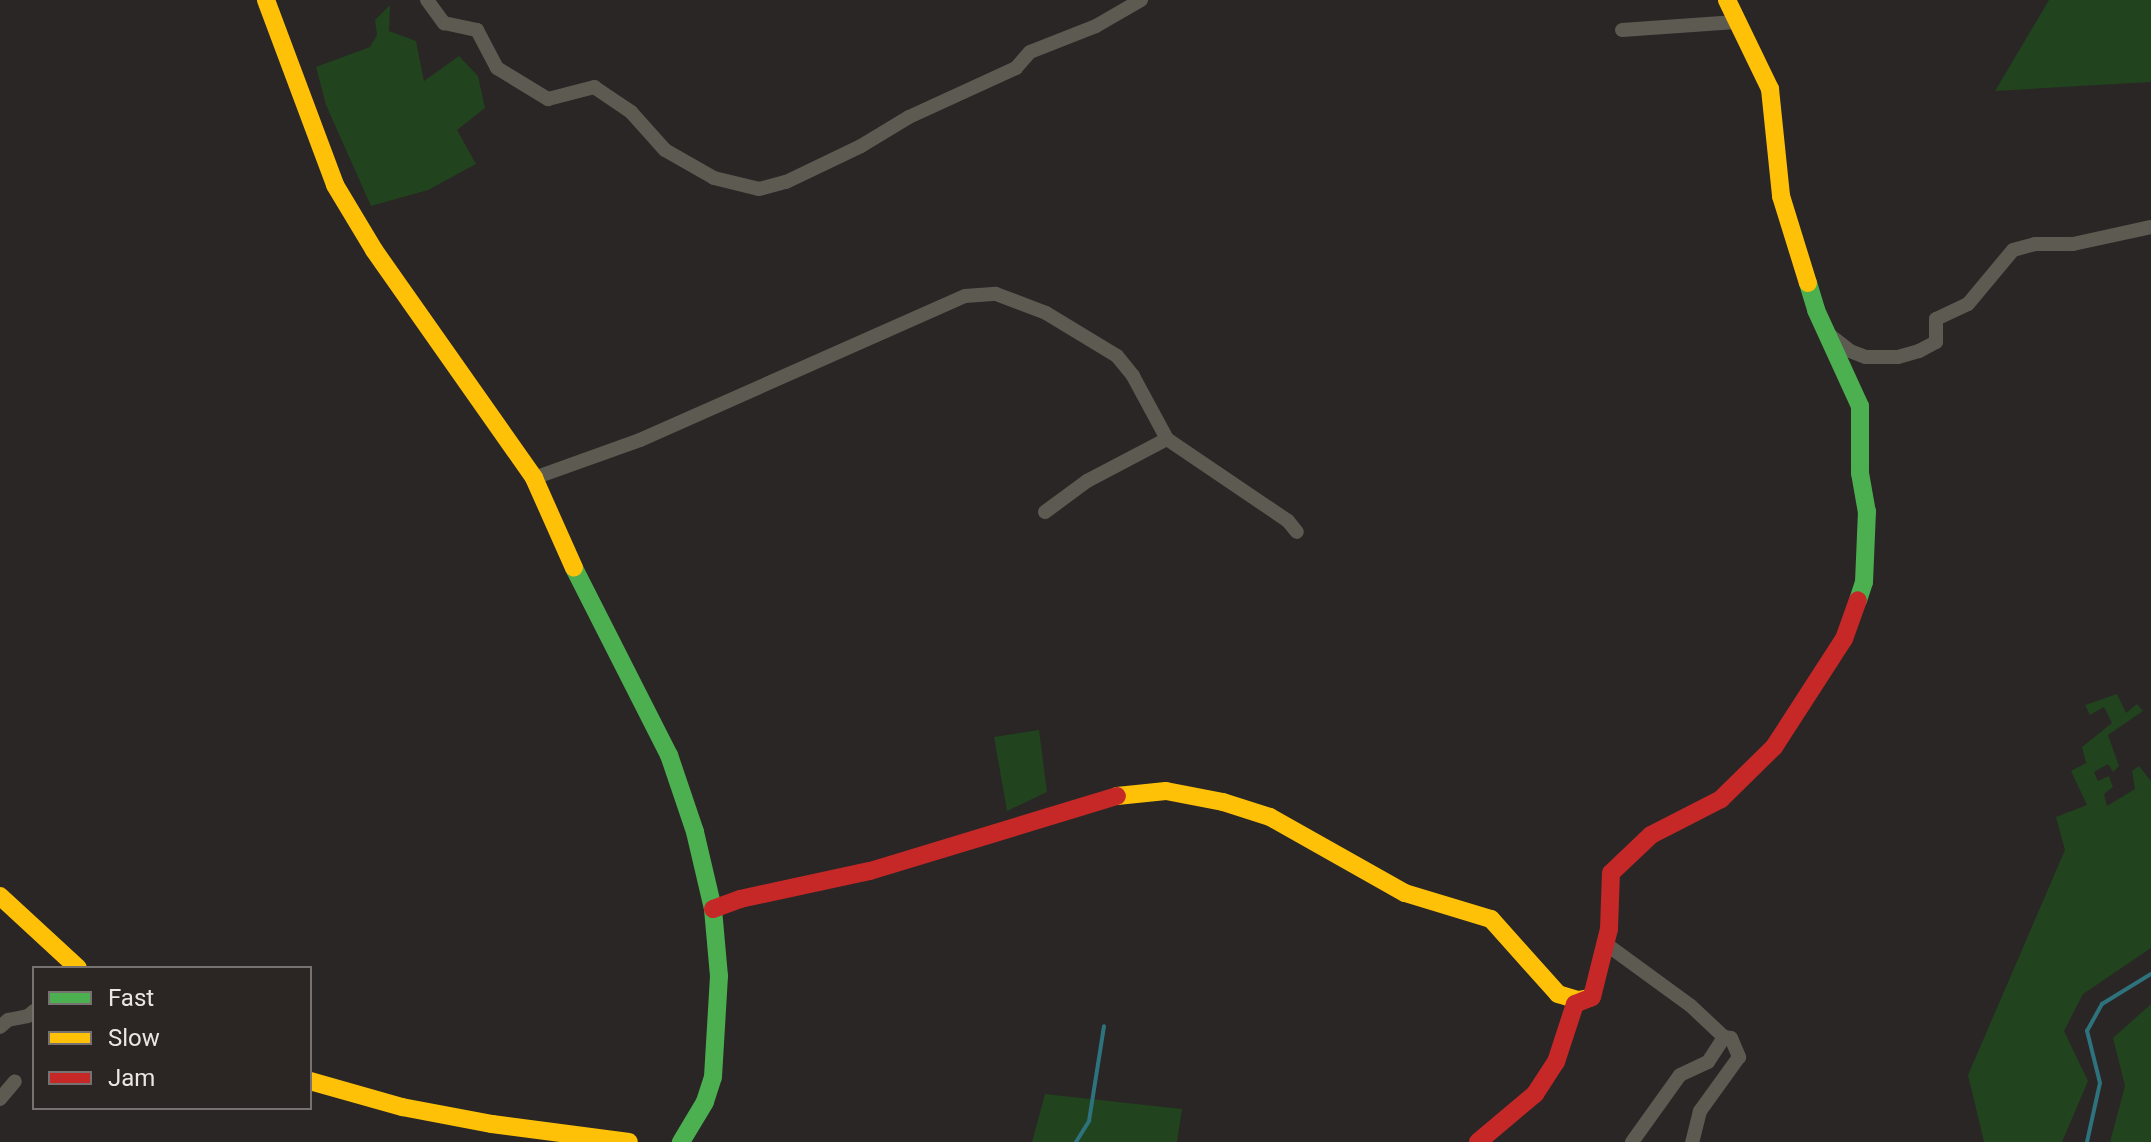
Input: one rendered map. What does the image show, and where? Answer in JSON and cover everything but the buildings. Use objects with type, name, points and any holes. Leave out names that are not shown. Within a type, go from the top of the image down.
[{"type":"street","points":[[266,0],[335,185],[374,250],[497,421],[534,478],[589,601],[669,755],[695,832],[713,909],[719,976],[713,1077],[705,1102],[681,1142]]},
{"type":"street","points":[[427,0],[444,23],[477,30],[497,68],[548,99],[594,87],[631,112],[665,150],[714,178],[759,189],[786,182],[861,146],[909,117],[1016,68],[1030,52],[1096,26],[1141,0]]},
{"type":"street","points":[[1592,997],[1609,929],[1608,882],[1621,860],[1651,835],[1721,799],[1750,772],[1798,714],[1853,618],[1864,582],[1867,511],[1859,449],[1862,417],[1824,331],[1778,181],[1777,132],[1770,89],[1727,0]]},
{"type":"street","points":[[1622,30],[1736,22]]},
{"type":"street","points":[[1824,331],[1850,351],[1866,357],[1898,357],[1919,351],[1936,342],[1936,319],[1968,304],[2013,250],[2035,244],[2073,244],[2151,227]]},
{"type":"street","points":[[534,478],[640,440],[953,301],[996,294],[1046,313],[1117,356],[1133,376],[1167,439],[1288,521],[1297,532]]},
{"type":"street","points":[[1045,512],[1087,481],[1167,439]]},
{"type":"street","points":[[713,909],[740,899],[870,871],[1117,796],[1166,791],[1223,802],[1270,817],[1405,893],[1491,919],[1501,926],[1545,983],[1558,994],[1578,1000],[1592,997]]},
{"type":"street","points":[[0,896],[68,964]]},
{"type":"street","points":[[1606,944],[1691,1006],[1724,1037],[1731,1038],[1739,1057],[1700,1111],[1692,1142]]},
{"type":"street","points":[[1478,1142],[1522,1107],[1546,1080],[1575,1004],[1592,997]]},
{"type":"street","points":[[0,1027],[8,1020],[32,1013]]},
{"type":"street","points":[[1632,1142],[1680,1075],[1708,1062],[1724,1037]]},
{"type":"street","points":[[0,1099],[15,1081]]},
{"type":"street","points":[[312,1082],[402,1107],[629,1142]]},
{"type":"green space","points":[[2049,0],[2151,0],[2151,82],[1995,91]]},
{"type":"green space","points":[[390,5],[389,31],[416,41],[424,81],[459,56],[478,76],[485,108],[457,130],[476,164],[428,190],[371,206],[326,105],[316,67],[370,47],[377,35],[375,20]]},
{"type":"green space","points":[[2117,694],[2126,713],[2137,704],[2143,711],[2108,735],[2119,766],[2113,772],[2108,764],[2094,772],[2098,781],[2109,776],[2113,787],[2104,794],[2107,806],[2135,789],[2132,771],[2139,766],[2151,781],[2151,948],[2083,994],[2064,1031],[2088,1081],[2062,1142],[1984,1142],[1968,1075],[2065,850],[2056,817],[2087,805],[2071,771],[2086,763],[2082,747],[2112,723],[2104,707],[2090,715],[2085,705]]},
{"type":"green space","points":[[1039,730],[1047,792],[1007,811],[994,737]]},
{"type":"green space","points":[[2151,1004],[2151,1142],[2110,1142],[2125,1086],[2113,1038]]},
{"type":"green space","points":[[1045,1094],[1182,1109],[1177,1142],[1032,1142]]},
{"type":"waterway","points":[[2087,1142],[2100,1083],[2087,1031],[2102,1004],[2151,974]]},
{"type":"waterway","points":[[1076,1142],[1089,1121],[1104,1026]]},
{"type":"traffic: fast","points":[[1808,283],[1816,310],[1860,406],[1860,473],[1867,511],[1864,582],[1858,600]]},
{"type":"traffic: fast","points":[[574,568],[669,755],[695,832],[713,909],[719,976],[713,1077],[705,1102],[681,1142]]},
{"type":"traffic: slow","points":[[266,0],[335,185],[374,250],[534,478],[574,568]]},
{"type":"traffic: slow","points":[[1727,0],[1770,89],[1781,196],[1808,283]]},
{"type":"traffic: slow","points":[[1117,796],[1166,791],[1223,802],[1270,817],[1405,893],[1491,919],[1558,994],[1578,1000],[1589,998]]},
{"type":"traffic: slow","points":[[0,896],[76,966]]},
{"type":"traffic: slow","points":[[312,1082],[402,1107],[492,1124],[629,1142]]},
{"type":"traffic: jam","points":[[1478,1142],[1535,1094],[1556,1062],[1575,1004],[1592,997],[1609,929],[1611,873],[1651,835],[1721,799],[1774,747],[1844,639],[1858,600]]},
{"type":"traffic: jam","points":[[713,909],[740,899],[870,871],[1117,796]]}]
